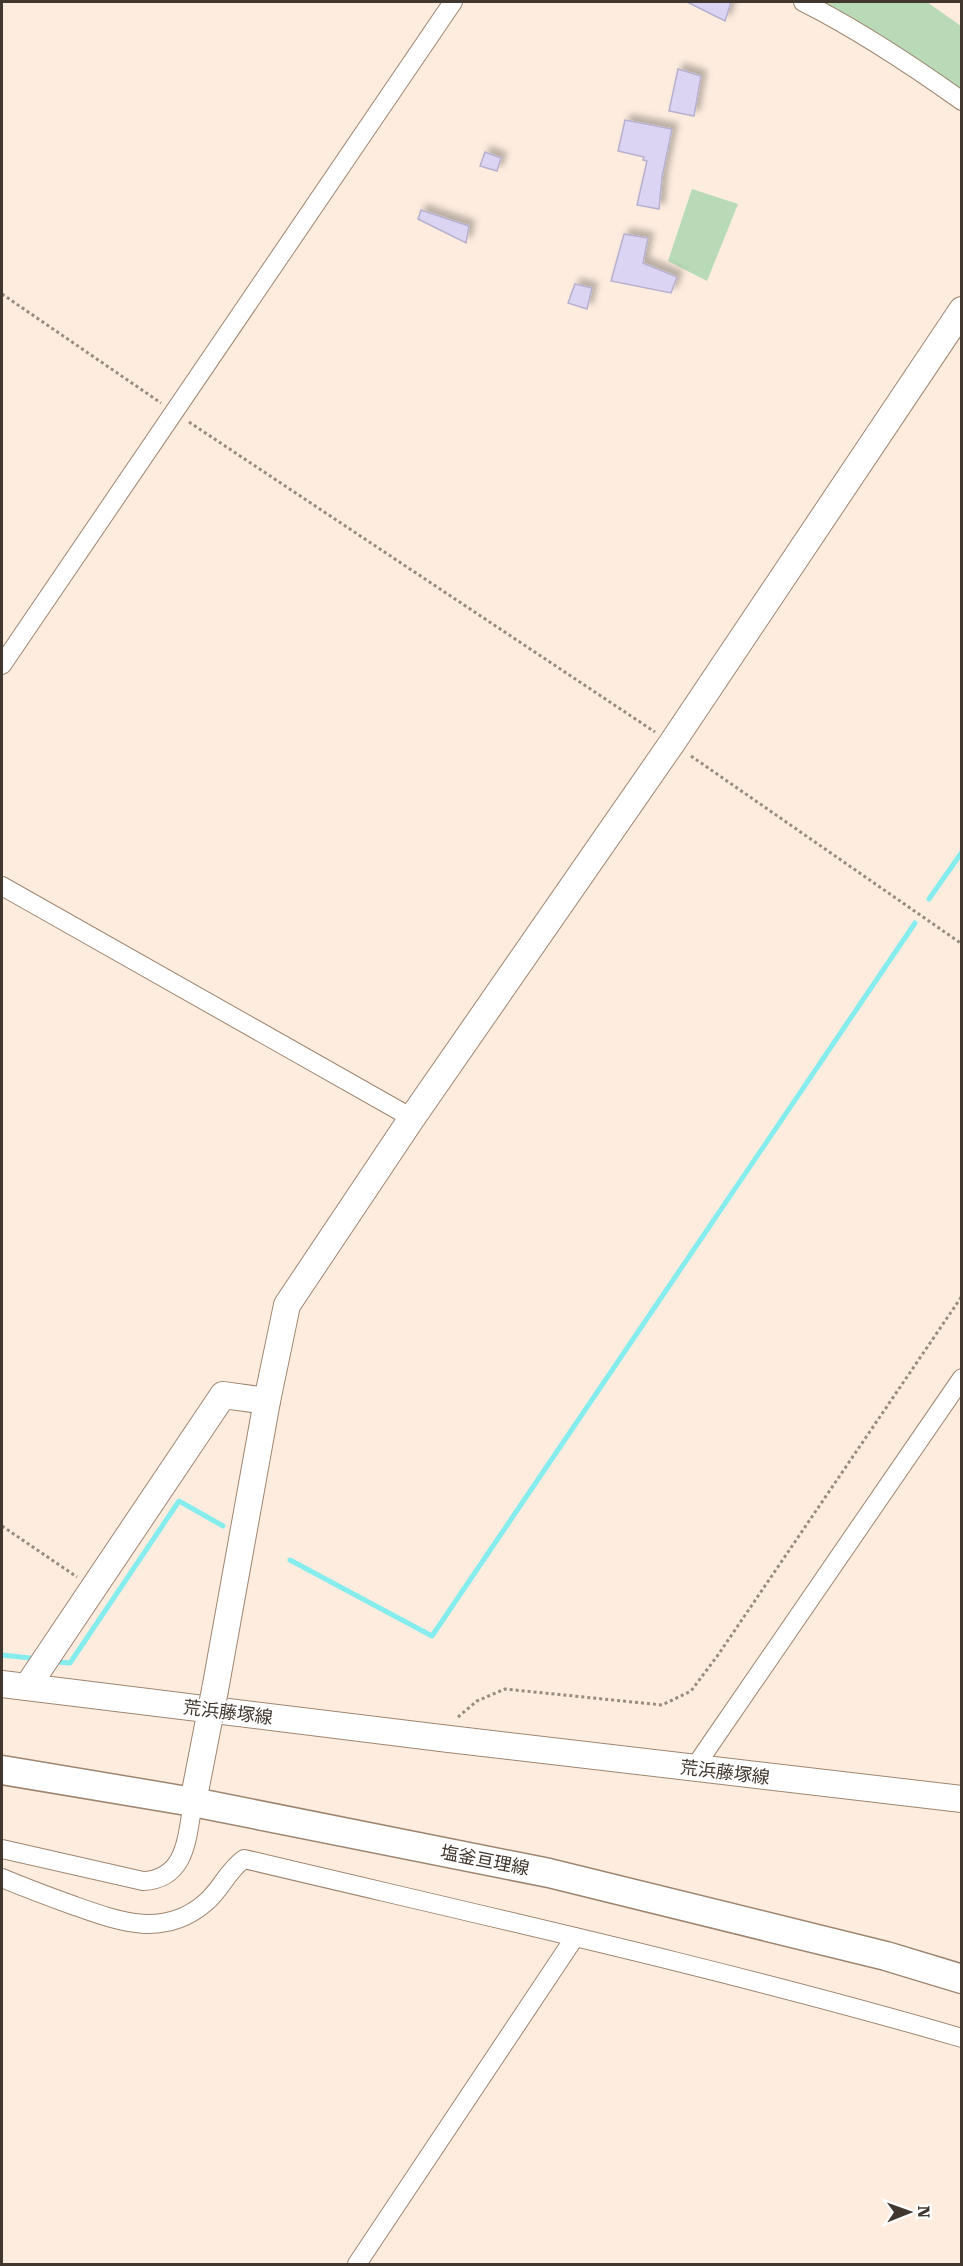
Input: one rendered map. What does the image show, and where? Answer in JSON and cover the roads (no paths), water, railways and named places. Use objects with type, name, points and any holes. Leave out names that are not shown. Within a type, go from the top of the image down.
[{"type":"main road","name":"塩釜亘理線","points":[[2,1770],[193,1802],[549,1873],[886,1956],[962,1979]]},
{"type":"street","points":[[2,665],[453,2]]},
{"type":"street","points":[[803,2],[843,22],[962,100]]},
{"type":"street","points":[[2,1848],[143,1881],[157,1880],[174,1869],[183,1853],[287,1305],[412,1118],[672,743],[962,310]]},
{"type":"street","points":[[2,886],[412,1118]]},
{"type":"street","points":[[694,1768],[962,1378]]},
{"type":"street","points":[[27,1687],[224,1395],[267,1401]]},
{"type":"street","name":"荒浜藤塚線","points":[[2,1684],[452,1740],[962,1799]]},
{"type":"street","points":[[2,1878],[118,1921],[144,1925],[165,1922],[187,1915],[206,1903],[222,1886],[231,1868],[244,1859],[575,1937],[861,2009],[962,2038]]},
{"type":"street","points":[[357,2265],[575,1937]]},
{"type":"waterway","points":[[929,899],[962,852]]},
{"type":"waterway","points":[[290,1560],[432,1636],[915,923]]},
{"type":"waterway","points":[[58,1662],[70,1663],[179,1501],[223,1526]]},
{"type":"waterway","points":[[2,1655],[30,1658]]}]
